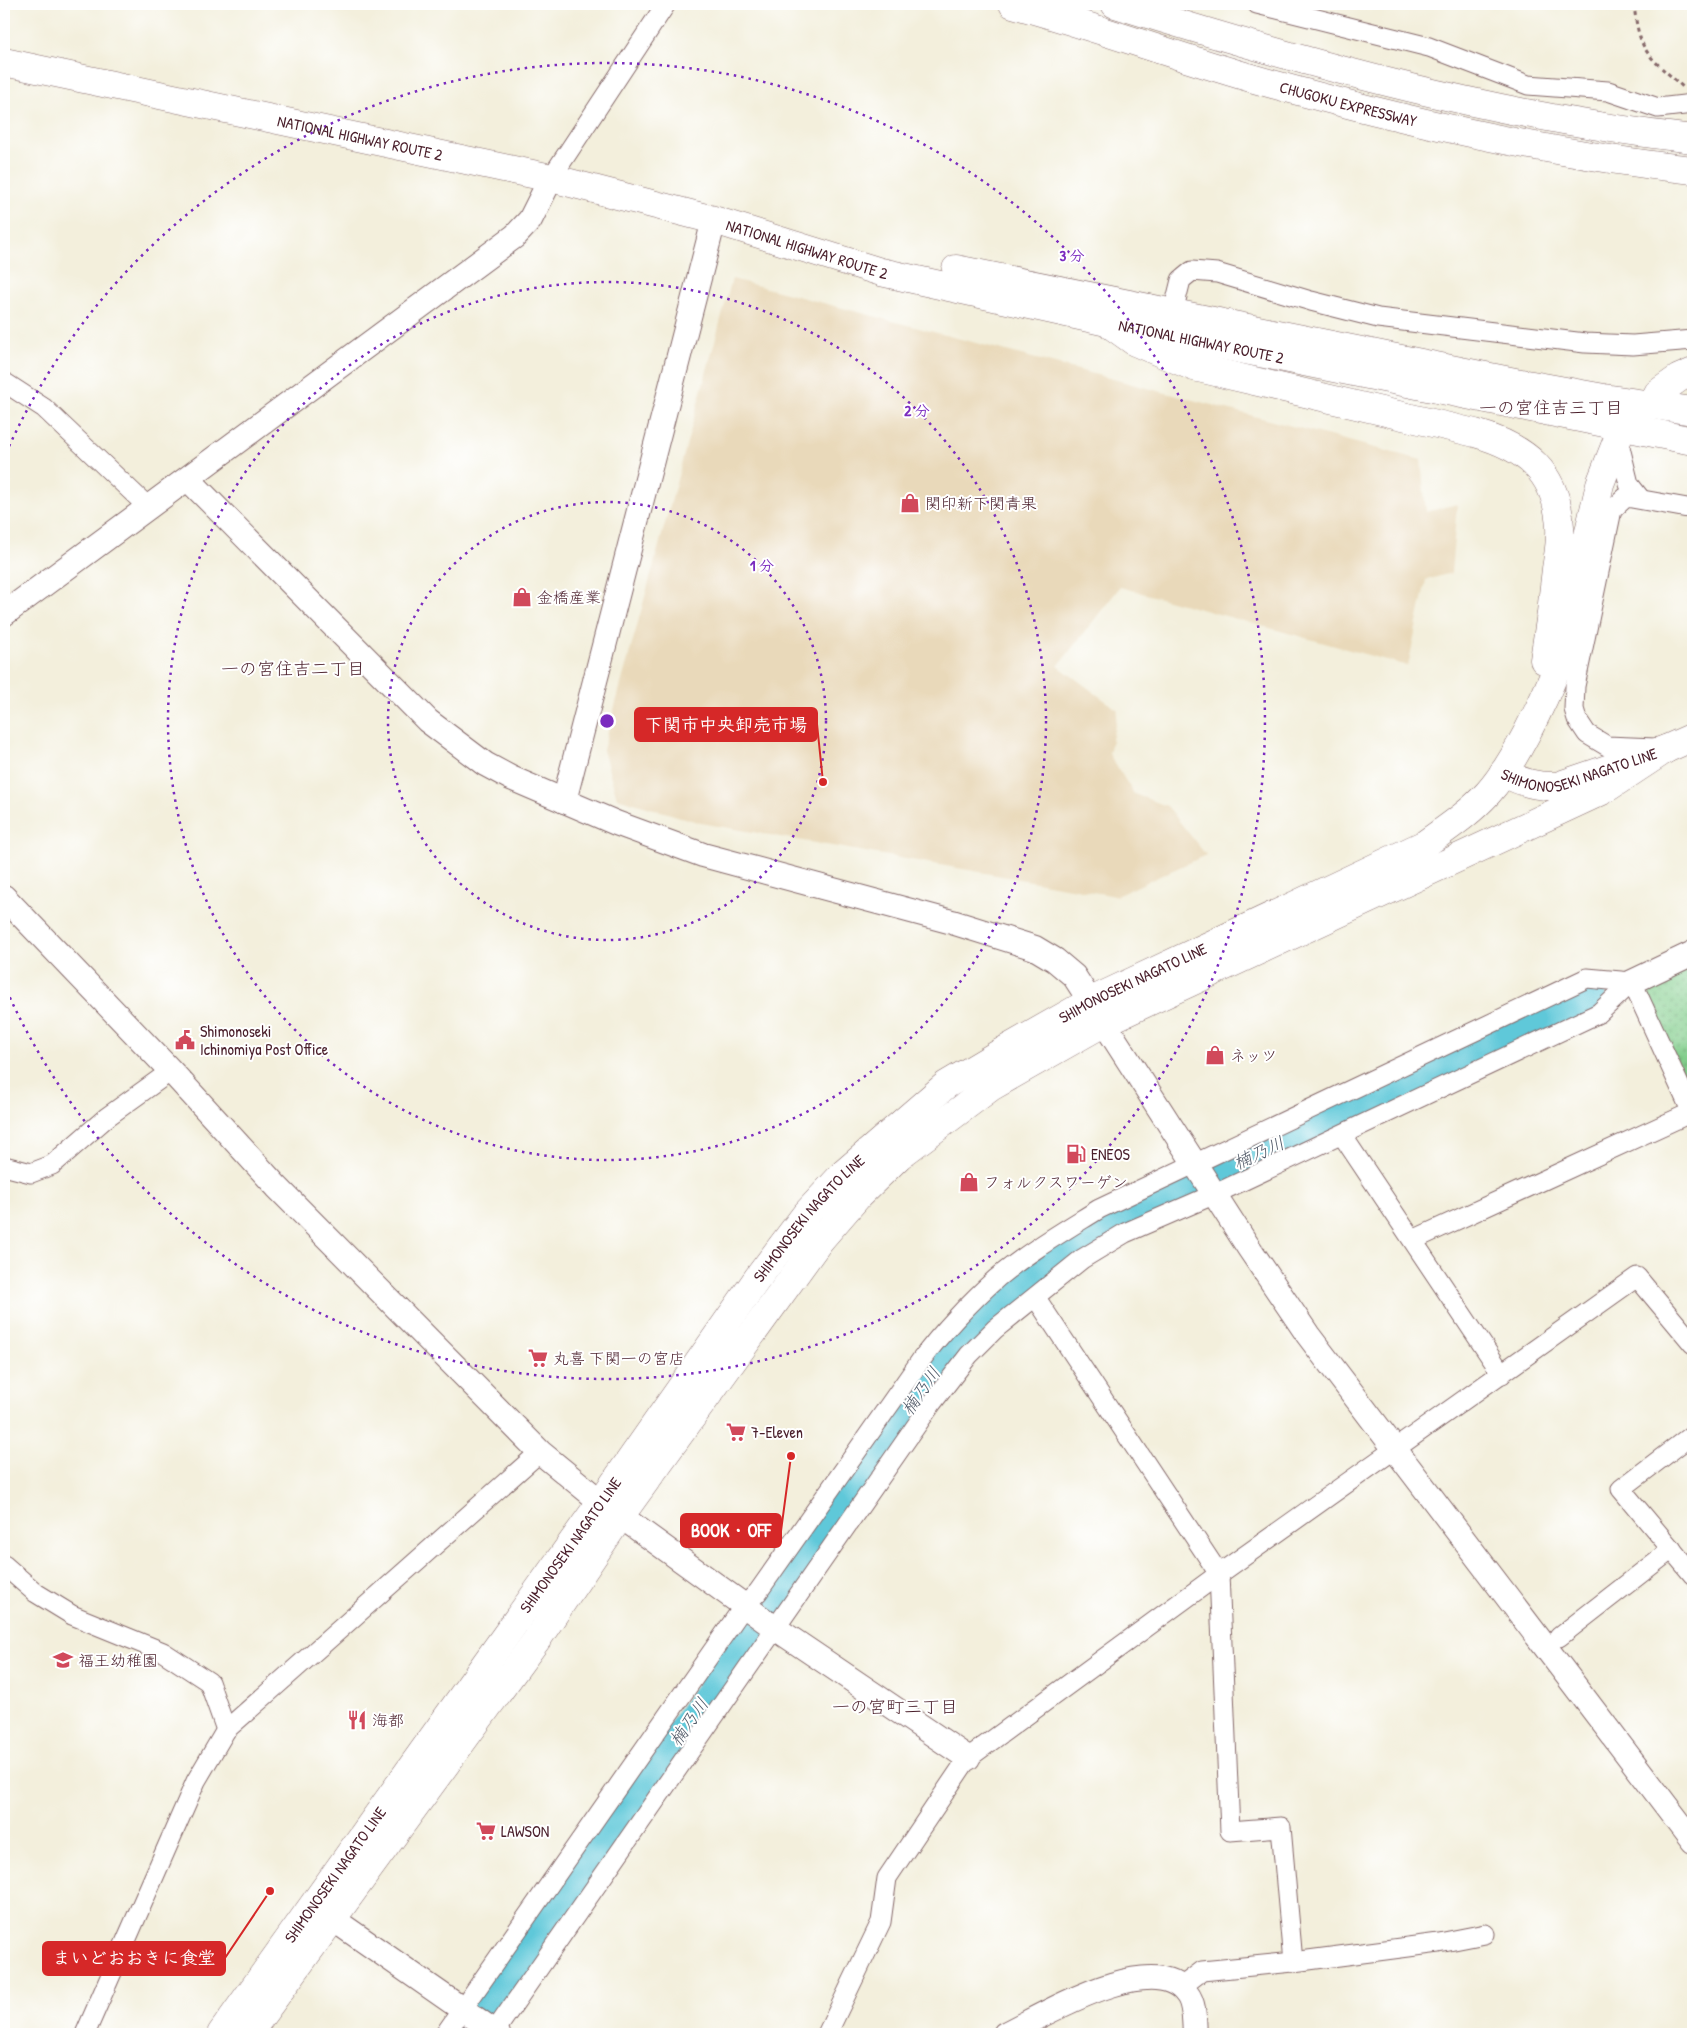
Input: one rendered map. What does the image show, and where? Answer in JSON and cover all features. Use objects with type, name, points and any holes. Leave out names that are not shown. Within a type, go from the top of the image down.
[{"type":"main road","name":"CHUGOKU EXPRESSWAY","points":[[1013,4],[1263,81],[1388,115],[1528,145],[1693,170]]},
{"type":"main road","name":"CHUGOKU EXPRESSWAY","points":[[1115,4],[1266,51],[1404,87],[1534,115],[1693,139]]},
{"type":"main road","name":"NATIONAL HIGHWAY ROUTE 2","points":[[4,62],[551,178],[714,220],[1693,441]]},
{"type":"main road","name":"NATIONAL HIGHWAY ROUTE 2","points":[[714,220],[880,272],[1107,322],[1170,324],[1640,404],[1693,411]]},
{"type":"main road","points":[[1107,322],[1136,342],[1194,367],[1498,439],[1514,447],[1540,469],[1555,495],[1561,529],[1543,669],[1508,765]]},
{"type":"main road","points":[[1658,393],[1679,378],[1693,372]]},
{"type":"main road","points":[[1508,765],[1550,687],[1558,665],[1600,484],[1618,438]]},
{"type":"main road","name":"SHIMONOSEKI NAGATO LINE","points":[[248,2034],[323,1912],[611,1508],[756,1279],[806,1214],[843,1174],[946,1085],[1098,1012],[1425,844],[1474,807],[1508,765],[1522,783],[1540,787],[1558,786],[1666,749],[1693,737]]},
{"type":"main road","name":"SHIMONOSEKI NAGATO LINE","points":[[1098,1012],[1604,790],[1666,749]]},
{"type":"main road","name":"SHIMONOSEKI NAGATO LINE","points":[[220,2034],[323,1912]]},
{"type":"street","points":[[4,614],[515,236],[530,220],[551,178],[666,4]]},
{"type":"street","points":[[1257,4],[1429,47],[1528,85],[1608,92],[1658,108],[1690,98]]},
{"type":"street","points":[[564,801],[714,220]]},
{"type":"street","points":[[1170,324],[1181,280],[1192,270],[1217,274],[1378,318],[1585,344],[1633,345],[1693,340]]},
{"type":"street","points":[[4,382],[44,408],[148,507]]},
{"type":"street","points":[[1618,438],[1629,484],[1640,498]]},
{"type":"street","points":[[188,479],[428,721],[485,764],[616,823],[703,855],[952,922],[1035,948],[1055,960],[1074,976],[1213,1192],[1308,1335],[1693,1841]]},
{"type":"street","points":[[1666,749],[1607,746],[1587,734],[1577,719],[1574,709],[1574,686],[1612,510],[1626,497],[1693,509]]},
{"type":"street","points":[[4,897],[171,1071],[277,1187],[540,1452],[611,1508],[772,1626],[968,1758]]},
{"type":"street","points":[[323,1912],[494,2032],[772,1626],[932,1403],[969,1354],[995,1329],[1036,1298],[1082,1259],[1125,1232],[1342,1135],[1599,1013],[1632,982],[1693,953]]},
{"type":"street","points":[[445,2034],[465,2012],[476,1993],[932,1345],[996,1279],[1053,1238],[1099,1209],[1197,1165],[1587,978],[1632,982]]},
{"type":"street","points":[[1413,1240],[1693,1113],[1632,982]]},
{"type":"street","points":[[4,1166],[31,1173],[52,1165],[107,1117],[171,1071]]},
{"type":"street","points":[[1342,1135],[1502,1374]]},
{"type":"street","points":[[827,2034],[880,1922],[887,1878],[968,1758],[1219,1574],[1637,1277],[1693,1344]]},
{"type":"street","points":[[1036,1298],[1219,1574],[1230,1831],[1280,1827],[1292,1962]]},
{"type":"street","points":[[1693,1434],[1621,1489],[1693,1575]]},
{"type":"street","points":[[85,2034],[196,1781],[226,1730],[540,1452]]},
{"type":"street","points":[[1559,1637],[1672,1549]]},
{"type":"street","points":[[4,1565],[36,1593],[72,1615],[163,1652],[209,1682],[226,1730]]},
{"type":"street","points":[[1181,1987],[1202,1971],[1292,1962],[1439,1943],[1485,1934]]},
{"type":"street","points":[[1006,2034],[1085,1993],[1116,1983],[1161,1978],[1181,1987],[1188,1994],[1192,2006],[1195,2034]]},
{"type":"path","points":[[1634,4],[1637,33],[1647,55],[1690,98]]},
{"type":"shaded area","points":[[732,279],[1421,460],[1426,512],[1457,504],[1451,573],[1426,580],[1408,666],[1120,587],[1058,666],[1118,710],[1109,754],[1134,794],[1167,806],[1206,855],[1116,896],[701,823],[617,798],[603,750]]},
{"type":"green space","points":[[1693,967],[1693,1095],[1650,1003],[1649,992],[1652,985]]},
{"type":"waterway","name":"楠乃川","points":[[470,2034],[944,1359],[1001,1302],[1061,1254],[1107,1224],[1590,997]]},
{"type":"place","name":"関印新下関青果","points":[[910,503]]},
{"type":"place","name":"金橋産業","points":[[522,597]]},
{"type":"place","name":"下関市中央卸売市場","points":[[823,782]]},
{"type":"place","name":"Shimonoseki Ichinomiya Post Office","points":[[185,1040]]},
{"type":"place","name":"ネッツ","points":[[1215,1055]]},
{"type":"place","name":"ENEOS","points":[[1076,1154]]},
{"type":"place","name":"フォルクスワーゲン","points":[[969,1182]]},
{"type":"place","name":"丸喜 下関一の宮店","points":[[538,1358]]},
{"type":"place","name":"7-Eleven","points":[[736,1432]]},
{"type":"place","name":"BOOK・OFF","points":[[791,1456]]},
{"type":"place","name":"福王幼稚園","points":[[63,1660]]},
{"type":"place","name":"海都","points":[[357,1720]]},
{"type":"place","name":"LAWSON","points":[[486,1831]]},
{"type":"place","name":"まいどおおきに食堂","points":[[270,1891]]},
{"type":"district","name":"一の宮住吉三丁目","points":[[1551,408]]},
{"type":"district","name":"一の宮住吉二丁目","points":[[293,669]]},
{"type":"district","name":"一の宮町三丁目","points":[[895,1707]]}]
